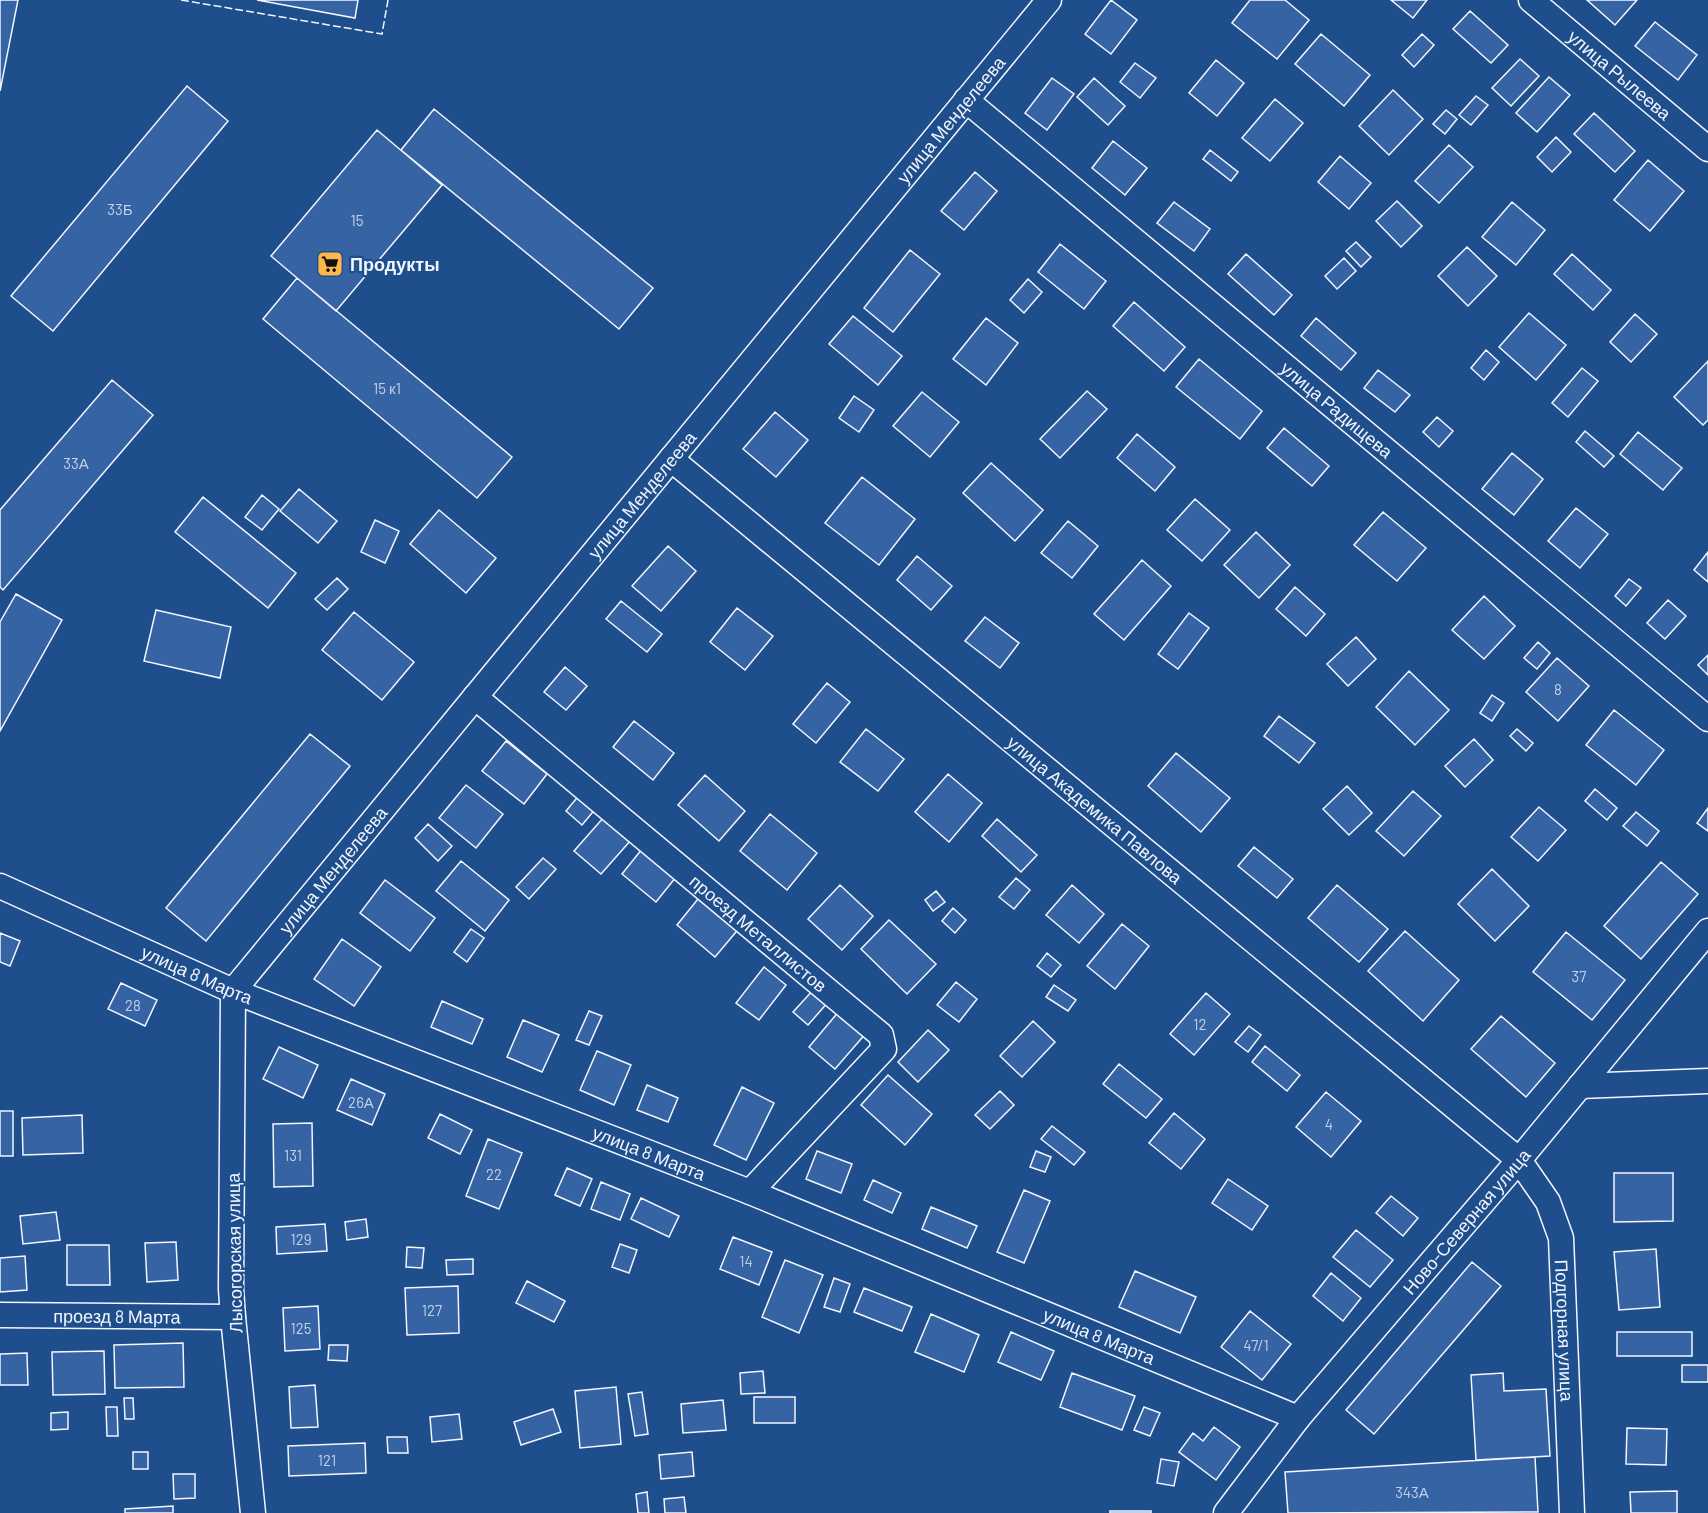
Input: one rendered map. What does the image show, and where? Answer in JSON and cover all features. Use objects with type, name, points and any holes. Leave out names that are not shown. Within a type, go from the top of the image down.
[{"type":"street","name":"улица Менделеева","points":[[233,991],[1049,0]]},
{"type":"street","name":"улица Рылеева","points":[[1531,0],[1708,149]]},
{"type":"street","name":"улица Радищева","points":[[966,100],[1708,718]]},
{"type":"street","name":"улица Академика Павлова","points":[[672,459],[1519,1160]]},
{"type":"street","name":"проезд Металлистов","points":[[475,697],[881,1035],[884,1049],[750,1192]]},
{"type":"street","name":"улица 8 Марта","points":[[0,886],[233,991],[750,1192],[1298,1418]]},
{"type":"street","name":"Ново-Северная улица","points":[[1226,1513],[1298,1418],[1519,1160],[1708,931]]},
{"type":"street","name":"Лысогорская улица","points":[[233,991],[231,1289],[253,1513]]},
{"type":"street","points":[[1580,1086],[1708,1081]]},
{"type":"street","name":"Подгорная улица","points":[[1519,1160],[1548,1202],[1561,1238],[1572,1513]]},
{"type":"street","name":"проезд 8 Марта","points":[[0,1315],[233,1317]]},
{"type":"building","points":[[0,0],[18,0],[0,91]]},
{"type":"building","points":[[257,0],[358,0],[355,18]]},
{"type":"building","points":[[1111,0],[1137,20],[1111,54],[1085,34]]},
{"type":"building","points":[[1250,0],[1285,0],[1309,20],[1277,59],[1232,23]]},
{"type":"building","points":[[1391,0],[1427,0],[1413,18]]},
{"type":"building","points":[[1587,0],[1637,0],[1615,25]]},
{"type":"building","points":[[1470,11],[1508,45],[1491,63],[1453,29]]},
{"type":"building","points":[[1655,22],[1697,55],[1678,80],[1635,46]]},
{"type":"building","points":[[1321,34],[1370,75],[1344,106],[1295,64]]},
{"type":"building","points":[[1422,34],[1434,45],[1414,67],[1402,55]]},
{"type":"building","points":[[1520,59],[1539,76],[1511,106],[1492,88]]},
{"type":"building","points":[[1216,60],[1244,83],[1217,116],[1189,93]]},
{"type":"building","points":[[1135,63],[1156,78],[1140,98],[1120,82]]},
{"type":"building","points":[[1549,77],[1570,95],[1537,132],[1516,113]]},
{"type":"building","points":[[1052,78],[1074,94],[1047,130],[1025,113]]},
{"type":"building","points":[[1094,78],[1125,106],[1108,125],[1077,97]]},
{"type":"building","points":[[187,86],[228,121],[53,331],[11,296]]},
{"type":"building","points":[[1393,90],[1423,119],[1389,155],[1359,126]]},
{"type":"building","points":[[1476,96],[1488,105],[1471,125],[1459,115]]},
{"type":"building","points":[[1275,99],[1303,123],[1270,161],[1242,138]]},
{"type":"building","points":[[434,109],[653,288],[619,329],[401,150]]},
{"type":"building","points":[[1446,110],[1457,119],[1445,134],[1433,124]]},
{"type":"building","points":[[1594,113],[1635,151],[1615,172],[1574,134]]},
{"type":"building","points":[[377,130],[442,185],[336,311],[271,256]]},
{"type":"building","points":[[1556,137],[1571,152],[1552,172],[1537,157]]},
{"type":"building","points":[[1113,141],[1147,168],[1125,195],[1092,168]]},
{"type":"building","points":[[1449,145],[1473,167],[1439,203],[1415,181]]},
{"type":"building","points":[[1210,150],[1238,172],[1231,181],[1203,159]]},
{"type":"building","points":[[1340,156],[1371,183],[1349,209],[1318,182]]},
{"type":"building","points":[[1648,160],[1684,191],[1650,231],[1614,200]]},
{"type":"building","points":[[975,172],[997,191],[964,230],[941,211]]},
{"type":"building","points":[[1397,201],[1422,226],[1401,247],[1376,221]]},
{"type":"building","points":[[1174,202],[1210,229],[1194,251],[1157,223]]},
{"type":"building","points":[[1512,202],[1545,230],[1516,265],[1482,237]]},
{"type":"building","points":[[1356,242],[1371,257],[1361,267],[1346,251]]},
{"type":"building","points":[[1060,244],[1106,281],[1084,309],[1038,272]]},
{"type":"building","points":[[1467,247],[1497,276],[1468,306],[1438,276]]},
{"type":"building","points":[[910,250],[940,274],[893,332],[864,308]]},
{"type":"building","points":[[1246,254],[1292,295],[1274,315],[1228,274]]},
{"type":"building","points":[[1572,254],[1611,290],[1593,310],[1554,274]]},
{"type":"building","points":[[1344,258],[1356,271],[1337,289],[1325,276]]},
{"type":"building","points":[[297,278],[512,457],[477,498],[263,319]]},
{"type":"building","points":[[1028,279],[1042,292],[1024,313],[1010,300]]},
{"type":"building","points":[[1134,302],[1185,347],[1164,371],[1113,326]]},
{"type":"building","points":[[1529,313],[1566,345],[1536,380],[1499,347]]},
{"type":"building","points":[[1635,314],[1657,334],[1631,362],[1610,342]]},
{"type":"building","points":[[853,316],[902,356],[878,385],[829,344]]},
{"type":"building","points":[[986,318],[1018,343],[986,385],[953,359]]},
{"type":"building","points":[[1316,318],[1356,353],[1341,370],[1301,336]]},
{"type":"building","points":[[1486,350],[1499,362],[1484,380],[1471,368]]},
{"type":"building","points":[[1199,359],[1262,411],[1240,439],[1176,387]]},
{"type":"building","points":[[1708,361],[1708,420],[1703,425],[1674,397]]},
{"type":"building","points":[[1582,368],[1598,381],[1568,417],[1552,403]]},
{"type":"building","points":[[1378,370],[1410,395],[1395,412],[1364,388]]},
{"type":"building","points":[[112,380],[153,415],[3,590],[0,587],[0,510]]},
{"type":"building","points":[[1087,391],[1107,409],[1060,458],[1040,439]]},
{"type":"building","points":[[922,392],[959,422],[930,457],[893,426]]},
{"type":"building","points":[[854,396],[874,410],[859,432],[839,418]]},
{"type":"building","points":[[775,412],[808,440],[776,477],[743,449]]},
{"type":"building","points":[[1437,417],[1453,431],[1439,447],[1423,432]]},
{"type":"building","points":[[1284,428],[1329,466],[1312,486],[1267,448]]},
{"type":"building","points":[[1585,431],[1614,456],[1604,467],[1576,442]]},
{"type":"building","points":[[1638,432],[1682,468],[1663,490],[1620,454]]},
{"type":"building","points":[[1137,434],[1175,467],[1155,491],[1117,458]]},
{"type":"building","points":[[1512,453],[1543,479],[1514,515],[1482,489]]},
{"type":"building","points":[[991,463],[1043,510],[1015,541],[963,493]]},
{"type":"building","points":[[862,477],[915,519],[879,565],[825,523]]},
{"type":"building","points":[[299,489],[337,521],[318,543],[280,511]]},
{"type":"building","points":[[262,495],[279,509],[262,530],[245,517]]},
{"type":"building","points":[[203,497],[296,573],[268,608],[175,532]]},
{"type":"building","points":[[1195,499],[1230,530],[1202,561],[1167,530]]},
{"type":"building","points":[[1576,508],[1608,534],[1580,568],[1548,541]]},
{"type":"building","points":[[439,510],[496,558],[466,593],[410,544]]},
{"type":"building","points":[[1383,512],[1426,548],[1397,581],[1354,545]]},
{"type":"building","points":[[375,520],[399,531],[385,563],[361,552]]},
{"type":"building","points":[[1068,521],[1098,546],[1072,578],[1041,553]]},
{"type":"building","points":[[1256,532],[1290,565],[1259,598],[1224,565]]},
{"type":"building","points":[[668,546],[696,571],[661,611],[632,586]]},
{"type":"building","points":[[1708,552],[1708,582],[1694,570]]},
{"type":"building","points":[[917,556],[952,586],[931,610],[897,580]]},
{"type":"building","points":[[1142,560],[1171,586],[1124,640],[1094,614]]},
{"type":"building","points":[[337,578],[348,589],[327,610],[315,599]]},
{"type":"building","points":[[1629,579],[1641,588],[1626,606],[1615,596]]},
{"type":"building","points":[[1295,587],[1325,614],[1306,636],[1276,609]]},
{"type":"building","points":[[16,594],[62,620],[0,731],[0,622]]},
{"type":"building","points":[[1484,596],[1515,626],[1484,659],[1452,630]]},
{"type":"building","points":[[1668,600],[1686,616],[1665,639],[1647,623]]},
{"type":"building","points":[[621,601],[662,634],[647,652],[606,619]]},
{"type":"building","points":[[737,608],[773,636],[745,670],[710,642]]},
{"type":"building","points":[[156,610],[231,627],[220,678],[144,661]]},
{"type":"building","points":[[354,612],[414,662],[382,700],[322,650]]},
{"type":"building","points":[[1189,613],[1209,628],[1178,669],[1158,654]]},
{"type":"building","points":[[985,617],[1019,643],[1000,668],[965,641]]},
{"type":"building","points":[[1356,637],[1376,659],[1348,686],[1327,664]]},
{"type":"building","points":[[1538,642],[1550,653],[1537,669],[1524,658]]},
{"type":"building","points":[[1708,655],[1708,675],[1698,665]]},
{"type":"building","points":[[1557,658],[1589,686],[1558,721],[1526,692]]},
{"type":"building","points":[[565,667],[587,686],[566,710],[544,692]]},
{"type":"building","points":[[1409,671],[1449,710],[1415,745],[1376,707]]},
{"type":"building","points":[[827,683],[850,702],[816,743],[793,724]]},
{"type":"building","points":[[1492,695],[1504,703],[1492,721],[1480,713]]},
{"type":"building","points":[[1614,710],[1664,750],[1636,785],[1586,745]]},
{"type":"building","points":[[1279,716],[1315,743],[1299,763],[1264,736]]},
{"type":"building","points":[[634,721],[674,753],[653,780],[613,747]]},
{"type":"building","points":[[866,729],[904,759],[878,791],[840,762]]},
{"type":"building","points":[[1517,729],[1533,743],[1526,751],[1510,736]]},
{"type":"building","points":[[310,734],[350,766],[206,941],[166,908]]},
{"type":"building","points":[[1474,739],[1493,760],[1465,787],[1445,766]]},
{"type":"building","points":[[506,741],[547,774],[524,804],[482,771]]},
{"type":"building","points":[[1176,753],[1230,798],[1201,832],[1148,786]]},
{"type":"building","points":[[948,774],[982,803],[949,842],[915,812]]},
{"type":"building","points":[[705,775],[745,811],[719,841],[678,805]]},
{"type":"building","points":[[466,785],[503,814],[476,848],[439,818]]},
{"type":"building","points":[[1347,786],[1372,813],[1349,835],[1323,809]]},
{"type":"building","points":[[1595,789],[1617,808],[1607,820],[1585,801]]},
{"type":"building","points":[[1413,791],[1441,816],[1404,856],[1376,831]]},
{"type":"building","points":[[581,793],[597,807],[582,825],[566,811]]},
{"type":"building","points":[[1539,807],[1566,830],[1538,861],[1511,837]]},
{"type":"building","points":[[1708,808],[1708,831],[1697,823]]},
{"type":"building","points":[[1636,812],[1659,831],[1647,846],[1623,826]]},
{"type":"building","points":[[770,814],[817,853],[787,890],[740,851]]},
{"type":"building","points":[[604,817],[631,840],[601,874],[574,851]]},
{"type":"building","points":[[997,819],[1037,855],[1021,872],[982,836]]},
{"type":"building","points":[[428,824],[452,846],[438,861],[415,838]]},
{"type":"building","points":[[1254,847],[1293,879],[1277,898],[1238,866]]},
{"type":"building","points":[[642,849],[676,877],[656,902],[622,874]]},
{"type":"building","points":[[543,858],[556,869],[529,899],[516,887]]},
{"type":"building","points":[[461,861],[509,900],[485,931],[436,891]]},
{"type":"building","points":[[1661,862],[1698,894],[1641,959],[1604,926]]},
{"type":"building","points":[[1492,869],[1529,906],[1495,941],[1458,904]]},
{"type":"building","points":[[1016,878],[1030,890],[1014,909],[999,897]]},
{"type":"building","points":[[385,880],[435,918],[410,951],[360,913]]},
{"type":"building","points":[[840,885],[873,916],[842,950],[808,919]]},
{"type":"building","points":[[1072,885],[1104,914],[1079,943],[1046,915]]},
{"type":"building","points":[[1337,885],[1388,929],[1359,962],[1308,918]]},
{"type":"building","points":[[936,891],[945,902],[933,911],[925,900]]},
{"type":"building","points":[[702,894],[741,926],[715,957],[677,925]]},
{"type":"building","points":[[953,908],[966,920],[955,933],[942,921]]},
{"type":"building","points":[[889,920],[936,964],[907,994],[861,949]]},
{"type":"building","points":[[1122,924],[1149,946],[1115,989],[1087,966]]},
{"type":"building","points":[[471,929],[484,938],[467,962],[454,952]]},
{"type":"building","points":[[1405,931],[1459,980],[1423,1021],[1368,971]]},
{"type":"building","points":[[1566,932],[1625,980],[1592,1020],[1533,972]]},
{"type":"building","points":[[0,933],[20,941],[10,966],[0,962]]},
{"type":"building","points":[[342,939],[381,967],[354,1006],[314,979]]},
{"type":"building","points":[[1047,953],[1061,965],[1051,977],[1037,966]]},
{"type":"building","points":[[764,967],[786,985],[759,1020],[736,1003]]},
{"type":"building","points":[[956,982],[977,999],[959,1022],[937,1005]]},
{"type":"building","points":[[121,983],[157,1000],[145,1026],[108,1009]]},
{"type":"building","points":[[1054,985],[1076,1000],[1068,1011],[1046,997]]},
{"type":"building","points":[[815,988],[829,1001],[808,1025],[793,1012]]},
{"type":"building","points":[[1206,993],[1230,1014],[1194,1055],[1170,1034]]},
{"type":"building","points":[[442,1001],[483,1019],[472,1044],[431,1027]]},
{"type":"building","points":[[840,1010],[867,1032],[835,1069],[809,1047]]},
{"type":"building","points":[[589,1011],[602,1016],[589,1045],[576,1040]]},
{"type":"building","points":[[1501,1016],[1555,1063],[1526,1097],[1471,1049]]},
{"type":"building","points":[[523,1020],[559,1035],[542,1072],[507,1057]]},
{"type":"building","points":[[1033,1021],[1055,1042],[1022,1077],[1000,1056]]},
{"type":"building","points":[[1249,1026],[1261,1035],[1248,1052],[1235,1042]]},
{"type":"building","points":[[928,1030],[949,1050],[918,1082],[898,1062]]},
{"type":"building","points":[[1265,1046],[1300,1075],[1287,1091],[1252,1062]]},
{"type":"building","points":[[279,1047],[318,1065],[303,1098],[263,1079]]},
{"type":"building","points":[[597,1051],[631,1065],[614,1105],[580,1090]]},
{"type":"building","points":[[1119,1064],[1162,1099],[1146,1118],[1103,1084]]},
{"type":"building","points":[[888,1075],[932,1114],[905,1145],[861,1105]]},
{"type":"building","points":[[351,1079],[385,1094],[372,1125],[337,1110]]},
{"type":"building","points":[[647,1085],[678,1098],[668,1122],[637,1110]]},
{"type":"building","points":[[742,1087],[774,1103],[746,1160],[714,1145]]},
{"type":"building","points":[[1000,1091],[1014,1105],[990,1129],[975,1115]]},
{"type":"building","points":[[1326,1092],[1361,1121],[1331,1157],[1296,1127]]},
{"type":"building","points":[[0,1111],[13,1111],[13,1156],[0,1156]]},
{"type":"building","points":[[1174,1113],[1205,1139],[1181,1169],[1149,1143]]},
{"type":"building","points":[[440,1114],[472,1130],[460,1154],[428,1138]]},
{"type":"building","points":[[82,1115],[83,1153],[23,1155],[22,1118]]},
{"type":"building","points":[[312,1123],[313,1186],[274,1187],[273,1124]]},
{"type":"building","points":[[1052,1126],[1085,1152],[1074,1165],[1041,1139]]},
{"type":"building","points":[[488,1139],[522,1153],[499,1209],[466,1196]]},
{"type":"building","points":[[817,1151],[852,1164],[841,1193],[806,1179]]},
{"type":"building","points":[[1036,1151],[1051,1157],[1045,1172],[1030,1167]]},
{"type":"building","points":[[567,1168],[592,1179],[580,1206],[555,1195]]},
{"type":"building","points":[[1614,1173],[1673,1173],[1673,1221],[1614,1222]]},
{"type":"building","points":[[1228,1179],[1268,1206],[1252,1230],[1212,1203]]},
{"type":"building","points":[[873,1180],[901,1193],[892,1213],[864,1200]]},
{"type":"building","points":[[601,1182],[630,1194],[620,1220],[591,1209]]},
{"type":"building","points":[[1024,1190],[1050,1201],[1024,1263],[997,1252]]},
{"type":"building","points":[[1391,1196],[1418,1218],[1403,1236],[1376,1213]]},
{"type":"building","points":[[641,1198],[679,1216],[669,1237],[631,1219]]},
{"type":"building","points":[[931,1207],[977,1226],[967,1248],[922,1229]]},
{"type":"building","points":[[56,1212],[60,1240],[23,1244],[20,1216]]},
{"type":"building","points":[[366,1219],[368,1237],[347,1240],[345,1222]]},
{"type":"building","points":[[325,1224],[327,1251],[277,1254],[276,1227]]},
{"type":"building","points":[[1356,1230],[1393,1260],[1370,1287],[1333,1257]]},
{"type":"building","points":[[733,1237],[772,1252],[759,1285],[720,1269]]},
{"type":"building","points":[[176,1242],[178,1280],[147,1282],[145,1243]]},
{"type":"building","points":[[620,1244],[637,1250],[629,1273],[612,1267]]},
{"type":"building","points":[[67,1245],[109,1245],[110,1285],[67,1285]]},
{"type":"building","points":[[407,1247],[424,1248],[422,1268],[406,1267]]},
{"type":"building","points":[[1656,1249],[1660,1307],[1619,1310],[1614,1252]]},
{"type":"building","points":[[25,1256],[27,1290],[0,1292],[0,1258]]},
{"type":"building","points":[[473,1259],[473,1274],[447,1275],[446,1260]]},
{"type":"building","points":[[785,1260],[823,1275],[799,1333],[762,1317]]},
{"type":"building","points":[[1472,1262],[1501,1286],[1374,1434],[1346,1410]]},
{"type":"building","points":[[1135,1271],[1196,1297],[1180,1333],[1119,1307]]},
{"type":"building","points":[[1331,1273],[1361,1298],[1343,1321],[1313,1296]]},
{"type":"building","points":[[834,1278],[850,1284],[840,1312],[824,1307]]},
{"type":"building","points":[[527,1281],[565,1301],[554,1322],[516,1303]]},
{"type":"building","points":[[458,1286],[459,1333],[407,1335],[405,1288]]},
{"type":"building","points":[[864,1288],[912,1307],[902,1331],[854,1312]]},
{"type":"building","points":[[318,1306],[320,1349],[285,1351],[283,1308]]},
{"type":"building","points":[[1250,1311],[1291,1344],[1262,1380],[1221,1347]]},
{"type":"building","points":[[931,1314],[979,1335],[964,1372],[915,1352]]},
{"type":"building","points":[[1011,1332],[1054,1351],[1041,1380],[998,1362]]},
{"type":"building","points":[[1617,1332],[1692,1332],[1692,1356],[1617,1356]]},
{"type":"building","points":[[183,1343],[184,1387],[115,1388],[114,1345]]},
{"type":"building","points":[[329,1345],[348,1345],[347,1361],[328,1360]]},
{"type":"building","points":[[104,1351],[105,1394],[53,1395],[52,1352]]},
{"type":"building","points":[[27,1353],[28,1385],[0,1385],[0,1354]]},
{"type":"building","points":[[1682,1365],[1708,1365],[1708,1382],[1682,1382]]},
{"type":"building","points":[[763,1371],[765,1393],[741,1394],[740,1373]]},
{"type":"building","points":[[1072,1373],[1135,1396],[1122,1430],[1060,1407]]},
{"type":"building","points":[[1503,1373],[1504,1391],[1546,1389],[1550,1456],[1476,1460],[1471,1375]]},
{"type":"building","points":[[315,1385],[318,1427],[291,1428],[289,1387]]},
{"type":"building","points":[[616,1387],[621,1444],[580,1448],[575,1391]]},
{"type":"building","points":[[642,1392],[648,1434],[635,1436],[628,1394]]},
{"type":"building","points":[[754,1397],[795,1397],[795,1423],[754,1423]]},
{"type":"building","points":[[124,1398],[133,1398],[134,1419],[125,1419]]},
{"type":"building","points":[[723,1400],[726,1430],[683,1433],[681,1404]]},
{"type":"building","points":[[106,1407],[117,1407],[118,1436],[107,1436]]},
{"type":"building","points":[[1144,1407],[1160,1413],[1150,1436],[1134,1430]]},
{"type":"building","points":[[553,1409],[561,1432],[521,1445],[514,1422]]},
{"type":"building","points":[[68,1412],[68,1429],[51,1430],[51,1413]]},
{"type":"building","points":[[459,1414],[462,1439],[432,1442],[430,1417]]},
{"type":"building","points":[[1214,1427],[1240,1447],[1216,1480],[1179,1452],[1193,1433],[1203,1441]]},
{"type":"building","points":[[1627,1428],[1667,1429],[1666,1465],[1626,1464]]},
{"type":"building","points":[[387,1437],[407,1437],[408,1453],[388,1453]]},
{"type":"building","points":[[365,1443],[366,1473],[289,1476],[288,1446]]},
{"type":"building","points":[[133,1452],[148,1452],[148,1469],[133,1469]]},
{"type":"building","points":[[692,1452],[694,1476],[661,1479],[659,1455]]},
{"type":"building","points":[[1535,1457],[1538,1512],[1288,1513],[1285,1472]]},
{"type":"building","points":[[1161,1459],[1179,1462],[1174,1486],[1157,1483]]},
{"type":"building","points":[[173,1474],[195,1474],[195,1498],[174,1499]]},
{"type":"building","points":[[1677,1491],[1677,1513],[1631,1513],[1630,1492]]},
{"type":"building","points":[[647,1492],[649,1513],[638,1513],[636,1494]]},
{"type":"building","points":[[684,1497],[686,1513],[665,1513],[664,1499]]},
{"type":"building","points":[[173,1506],[173,1513],[125,1513],[125,1509]]},
{"type":"building","points":[[1110,1511],[1151,1511],[1151,1513],[1110,1513]]},
{"type":"fence","points":[[181,0],[382,34],[388,0]]},
{"type":"place","name":"Продукты","points":[[330,264]]}]
